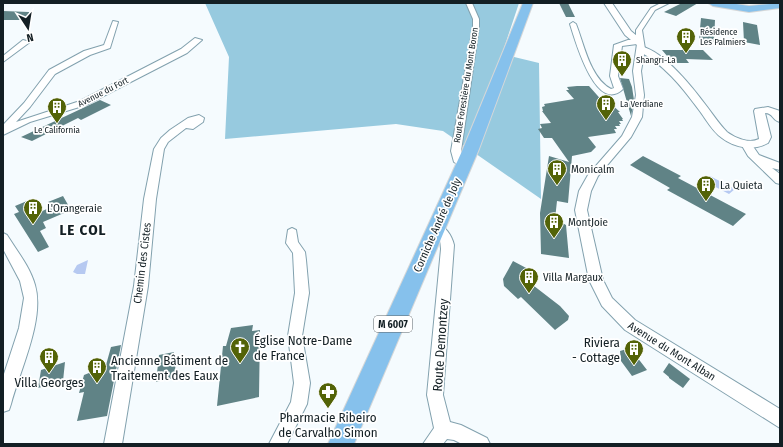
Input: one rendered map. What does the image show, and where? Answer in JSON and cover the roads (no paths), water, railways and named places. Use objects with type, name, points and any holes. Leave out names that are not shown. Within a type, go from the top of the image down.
[{"type":"main road","name":"Corniche André de Joly","points":[[341,444],[464,165],[518,32],[528,3]]},
{"type":"main road","points":[[713,3],[756,10],[776,7],[780,3]]},
{"type":"street","name":"Route Forestière du Mont Boron","points":[[464,165],[458,160],[456,151],[476,27],[476,19],[469,3]]},
{"type":"street","points":[[608,3],[628,33],[686,87],[721,132],[732,139],[746,144],[760,143],[764,141],[765,137],[759,111],[770,110],[778,115],[780,119]]},
{"type":"street","name":"Avenue du Mont Alban","points":[[666,3],[653,9],[639,30],[640,45],[637,71],[640,95],[637,117],[626,137],[593,175],[585,191],[581,210],[596,280],[607,302],[630,325],[780,419]]},
{"type":"street","name":"Avenue du Fort","points":[[3,132],[27,105],[52,72],[87,53],[107,46],[115,22]]},
{"type":"street","points":[[573,24],[589,70],[604,88],[610,91],[616,91],[619,89],[614,76],[618,45],[628,42],[640,45]]},
{"type":"street","name":"Avenue du Fort","points":[[3,132],[27,120],[83,103],[184,51],[198,40]]},
{"type":"street","points":[[3,60],[26,42]]},
{"type":"street","name":"Chemin des Cistes","points":[[113,444],[115,425],[141,286],[150,199],[159,149],[164,140],[173,132],[191,120],[199,118],[200,120],[190,127]]},
{"type":"street","points":[[746,144],[748,150],[757,160],[780,180]]},
{"type":"street","points":[[757,160],[768,162],[780,167]]},
{"type":"street","name":"Route Demontzey","points":[[436,227],[444,234],[449,247],[446,259],[435,395],[443,430]]},
{"type":"street","points":[[278,444],[299,404],[302,383],[295,336],[302,293],[300,260],[299,252],[292,243],[292,234]]},
{"type":"street","points":[[3,238],[29,287],[31,297],[28,318],[6,386],[3,404]]},
{"type":"street","points":[[427,249],[441,253],[446,259]]},
{"type":"street","points":[[432,444],[443,430],[455,431],[482,444]]},
{"type":"place","name":"Résidence Les Palmiers","points":[[686,54]]},
{"type":"place","name":"Shangri-La","points":[[622,77]]},
{"type":"place","name":"La Verdiane","points":[[606,121]]},
{"type":"place","name":"Le California","points":[[57,124]]},
{"type":"place","name":"Monicalm","points":[[557,186]]},
{"type":"place","name":"La Quieta","points":[[706,202]]},
{"type":"place","name":"L'Orangeraie","points":[[33,225]]},
{"type":"place","name":"MontJoie","points":[[554,239]]},
{"type":"place","name":"Villa Margaux","points":[[529,294]]},
{"type":"place","name":"Église Notre-Dame de France","points":[[240,364]]},
{"type":"place","name":"Riviera - Cottage","points":[[634,366]]},
{"type":"place","name":"Villa Georges","points":[[49,374]]},
{"type":"place","name":"Ancienne Bâtiment de Traitement des Eaux","points":[[97,384]]},
{"type":"place","name":"Pharmacie Ribeiro de Carvalho Simon","points":[[328,409]]},
{"type":"district","name":"LE COL","points":[[83,230]]}]
